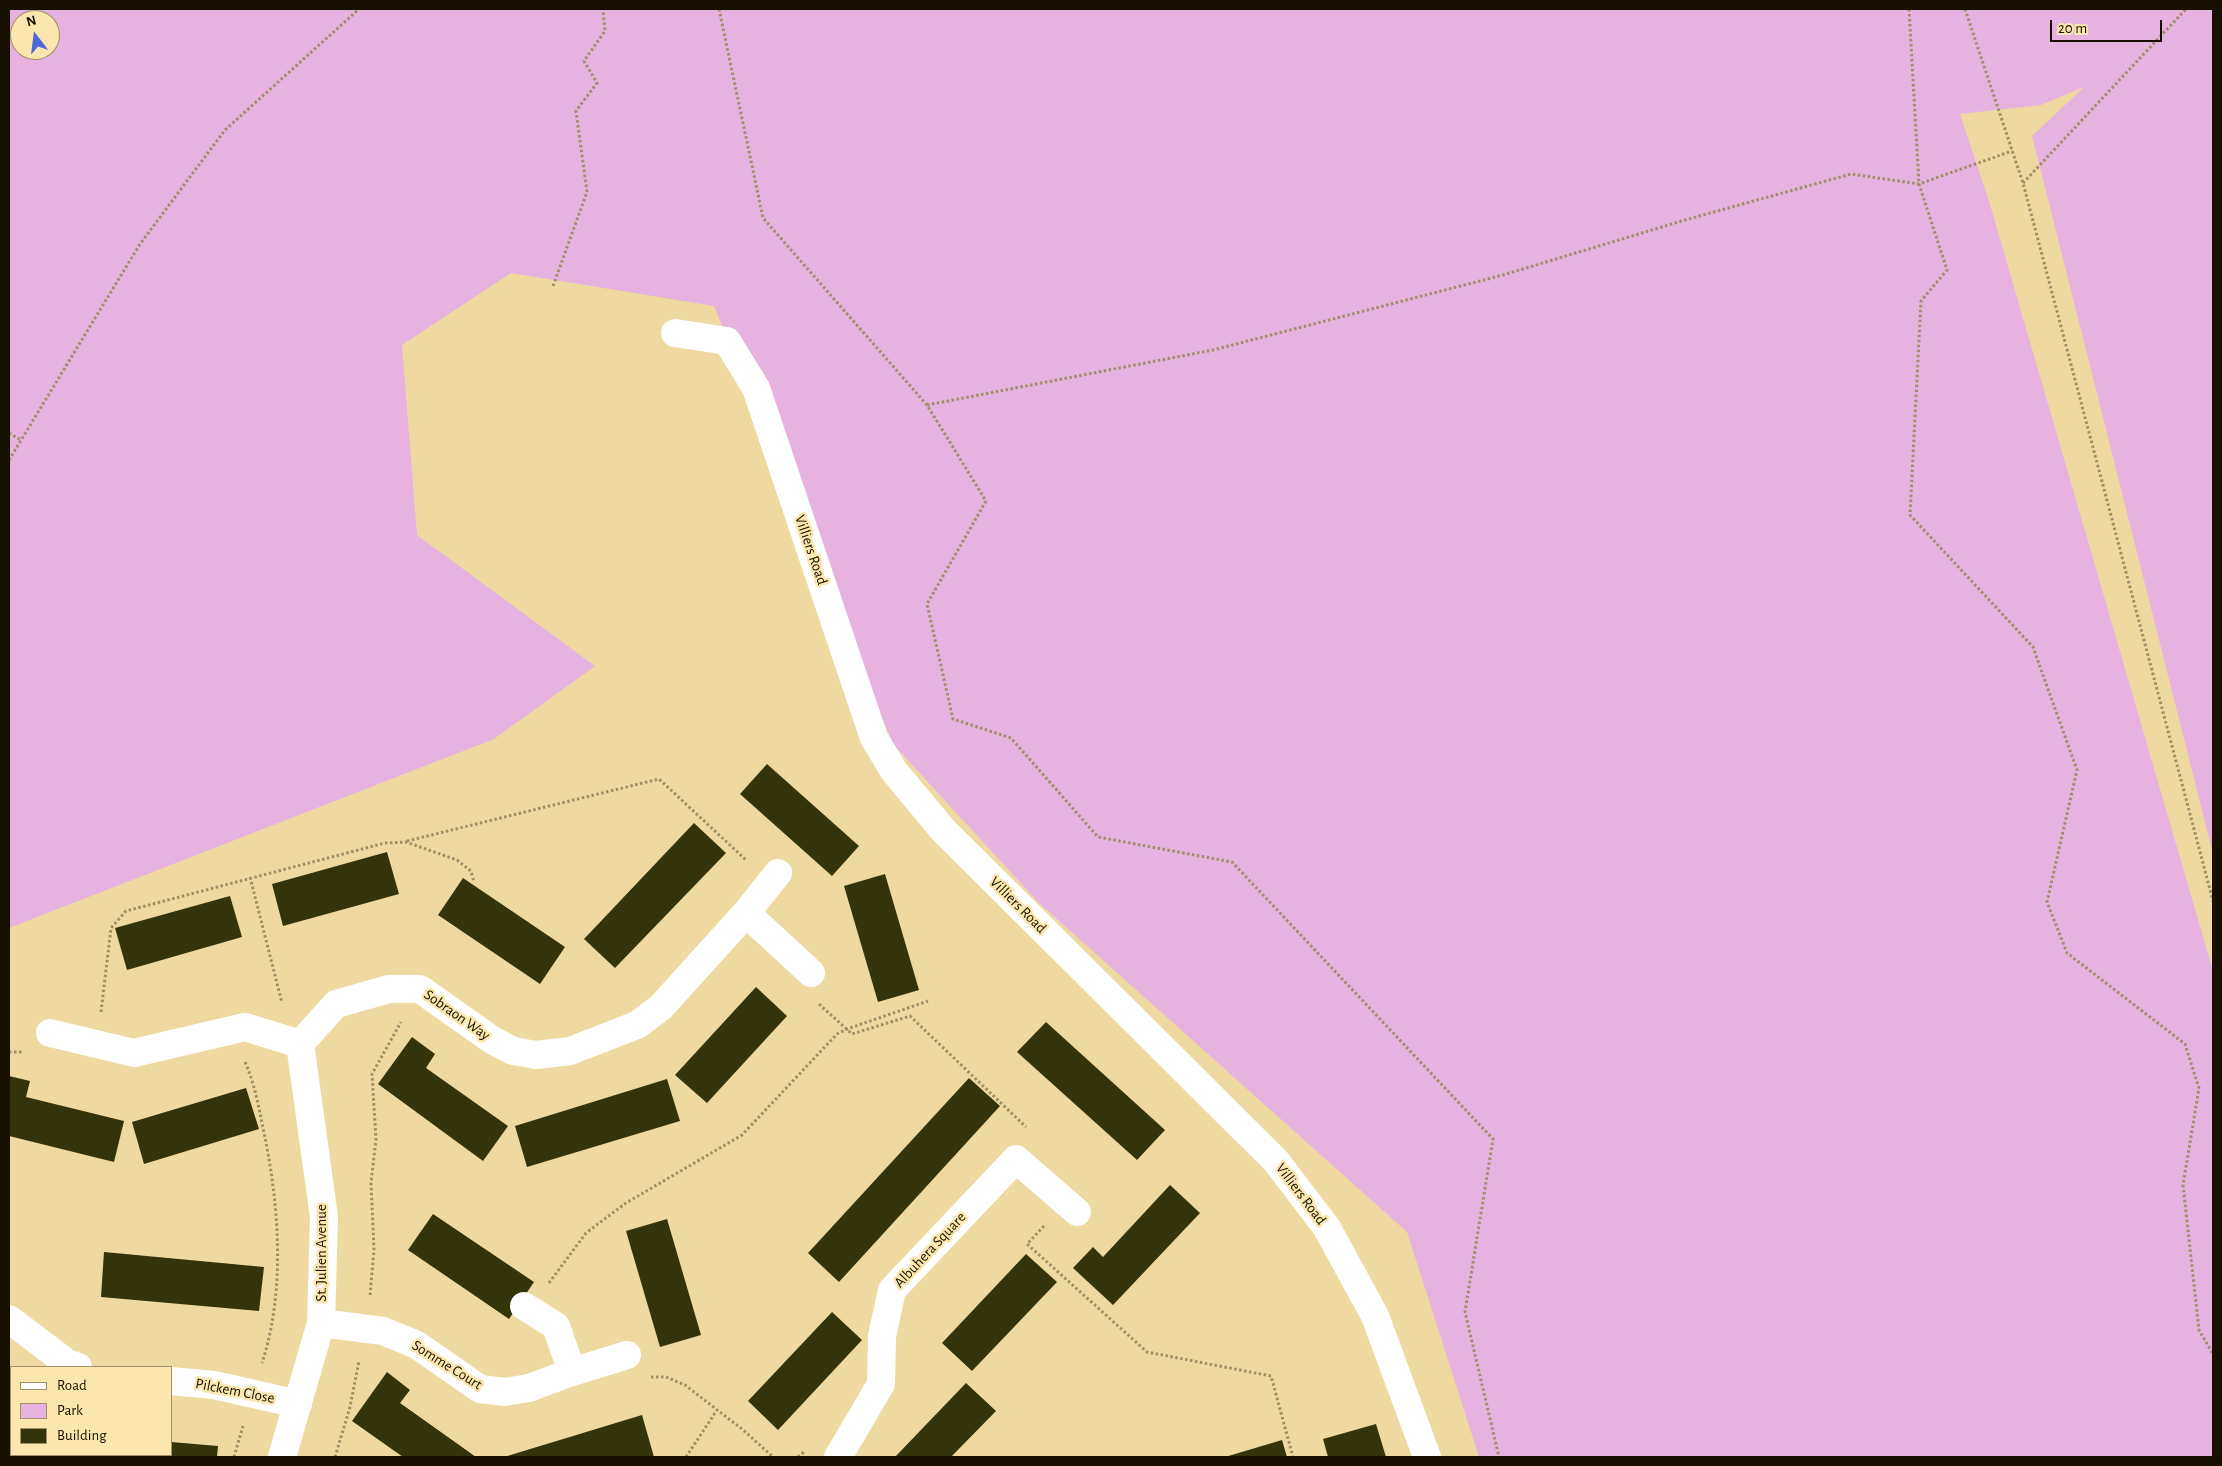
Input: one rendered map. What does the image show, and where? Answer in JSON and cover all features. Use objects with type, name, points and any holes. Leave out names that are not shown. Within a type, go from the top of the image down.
[{"type":"street","name":"Villiers Road","points":[[675,333],[727,341],[756,388],[874,738],[894,771],[943,830],[1276,1161],[1327,1228],[1375,1316],[1427,1457]]},
{"type":"street","name":"Sobraon Way","points":[[300,1044],[336,1004],[390,989],[420,990],[492,1040],[513,1052],[536,1055],[570,1051],[637,1025],[661,1007],[746,913],[774,878]]},
{"type":"street","points":[[746,913],[811,973]]},
{"type":"street","points":[[50,1034],[134,1053],[245,1027],[300,1044]]},
{"type":"street","name":"St. Julien Avenue","points":[[282,1457],[321,1323],[324,1218],[300,1044]]},
{"type":"street","points":[[1016,1159],[1072,1207]]},
{"type":"street","name":"Albuhera Square","points":[[838,1457],[881,1384],[882,1336],[892,1290],[1016,1159]]},
{"type":"street","points":[[527,1308],[556,1326],[572,1372]]},
{"type":"street","points":[[9,1319],[67,1363],[75,1366]]},
{"type":"street","name":"Somme Court","points":[[321,1323],[382,1331],[417,1345],[480,1389],[505,1392],[529,1388],[627,1355]]},
{"type":"street","name":"Pilckem Close","points":[[172,1380],[214,1385],[298,1404]]},
{"type":"path","points":[[9,460],[140,244],[225,130],[359,9]]},
{"type":"path","points":[[553,286],[587,192],[576,111],[597,83],[584,61],[605,31],[603,9]]},
{"type":"path","points":[[719,9],[762,218],[927,405],[986,501],[927,604],[953,719],[1011,738],[1098,837],[1232,862],[1493,1140],[1466,1312],[1499,1457]]},
{"type":"path","points":[[1909,9],[1919,184],[1947,270],[1920,301],[1910,515],[2033,647],[2052,700],[2077,770],[2047,902],[2067,953],[2185,1044],[2199,1088],[2184,1185],[2200,1330],[2213,1354]]},
{"type":"path","points":[[1965,9],[2023,183],[2213,901]]},
{"type":"path","points":[[2023,183],[2186,9]]},
{"type":"path","points":[[927,405],[1213,350],[1503,275],[1685,220],[1852,174],[1919,184],[2012,151]]},
{"type":"path","points":[[9,433],[21,440]]},
{"type":"path","points":[[98,1045],[111,928],[126,911],[385,843],[406,842],[659,779],[774,878]]},
{"type":"path","points":[[406,842],[457,860],[471,871],[474,882]]},
{"type":"path","points":[[250,878],[278,993],[300,1044]]},
{"type":"path","points":[[811,973],[804,991],[852,1034],[910,1016],[1037,1137],[1016,1159]]},
{"type":"path","points":[[335,1457],[350,1407],[366,1329],[374,1250],[371,1183],[376,1139],[372,1074],[420,990]]},
{"type":"path","points":[[527,1308],[586,1234],[626,1203],[742,1135],[837,1034],[928,1001]]},
{"type":"path","points":[[9,1052],[28,1052]]},
{"type":"path","points":[[234,1457],[268,1345],[277,1273],[277,1229],[270,1159],[255,1086],[242,1055]]},
{"type":"path","points":[[1072,1207],[1027,1244],[1147,1352],[1271,1376],[1293,1457]]},
{"type":"path","points":[[627,1355],[641,1377],[666,1377],[685,1384],[773,1457]]},
{"type":"path","points":[[686,1457],[716,1410]]},
{"type":"green space","points":[[9,9],[2213,9],[2213,854],[2032,136],[2084,87],[2041,105],[1960,114],[1989,201],[2213,971],[2213,1457],[1479,1457],[1407,1232],[1039,903],[893,744],[714,306],[511,273],[402,345],[417,535],[595,666],[494,739],[9,928]]},
{"type":"building","points":[[767,764],[859,846],[832,876],[740,794]]},
{"type":"building","points":[[694,823],[726,853],[615,968],[584,939]]},
{"type":"building","points":[[387,852],[399,894],[283,926],[272,884]]},
{"type":"building","points":[[885,874],[919,990],[878,1002],[844,886]]},
{"type":"building","points":[[463,878],[565,947],[540,984],[438,915]]},
{"type":"building","points":[[230,896],[242,937],[127,970],[115,928]]},
{"type":"building","points":[[756,987],[787,1016],[707,1103],[675,1075]]},
{"type":"building","points":[[1046,1022],[1165,1130],[1137,1160],[1017,1052]]},
{"type":"building","points":[[412,1037],[435,1054],[426,1068],[508,1126],[483,1161],[378,1084]]},
{"type":"building","points":[[9,1076],[30,1081],[26,1097],[124,1121],[114,1162],[9,1136]]},
{"type":"building","points":[[969,1078],[1000,1106],[839,1282],[808,1253]]},
{"type":"building","points":[[667,1079],[680,1121],[527,1167],[515,1126]]},
{"type":"building","points":[[246,1088],[259,1129],[144,1164],[132,1122]]},
{"type":"building","points":[[1170,1185],[1200,1213],[1113,1305],[1073,1268],[1093,1247],[1103,1257]]},
{"type":"building","points":[[433,1214],[534,1282],[509,1319],[408,1250]]},
{"type":"building","points":[[667,1219],[701,1335],[660,1347],[626,1231]]},
{"type":"building","points":[[104,1252],[264,1267],[259,1311],[101,1297]]},
{"type":"building","points":[[1026,1254],[1057,1282],[972,1371],[942,1343]]},
{"type":"building","points":[[832,1312],[862,1340],[778,1430],[748,1401]]},
{"type":"building","points":[[387,1372],[410,1390],[400,1403],[476,1457],[403,1457],[352,1421]]},
{"type":"building","points":[[966,1383],[996,1411],[951,1457],[895,1457]]},
{"type":"building","points":[[9,1397],[10,1453],[9,1452]]},
{"type":"building","points":[[642,1415],[654,1457],[504,1457]]},
{"type":"building","points":[[1376,1424],[1386,1457],[1328,1457],[1323,1439]]},
{"type":"building","points":[[1282,1440],[1287,1457],[1225,1457]]},
{"type":"building","points":[[172,1442],[218,1446],[217,1457],[57,1457],[172,1456]]}]
